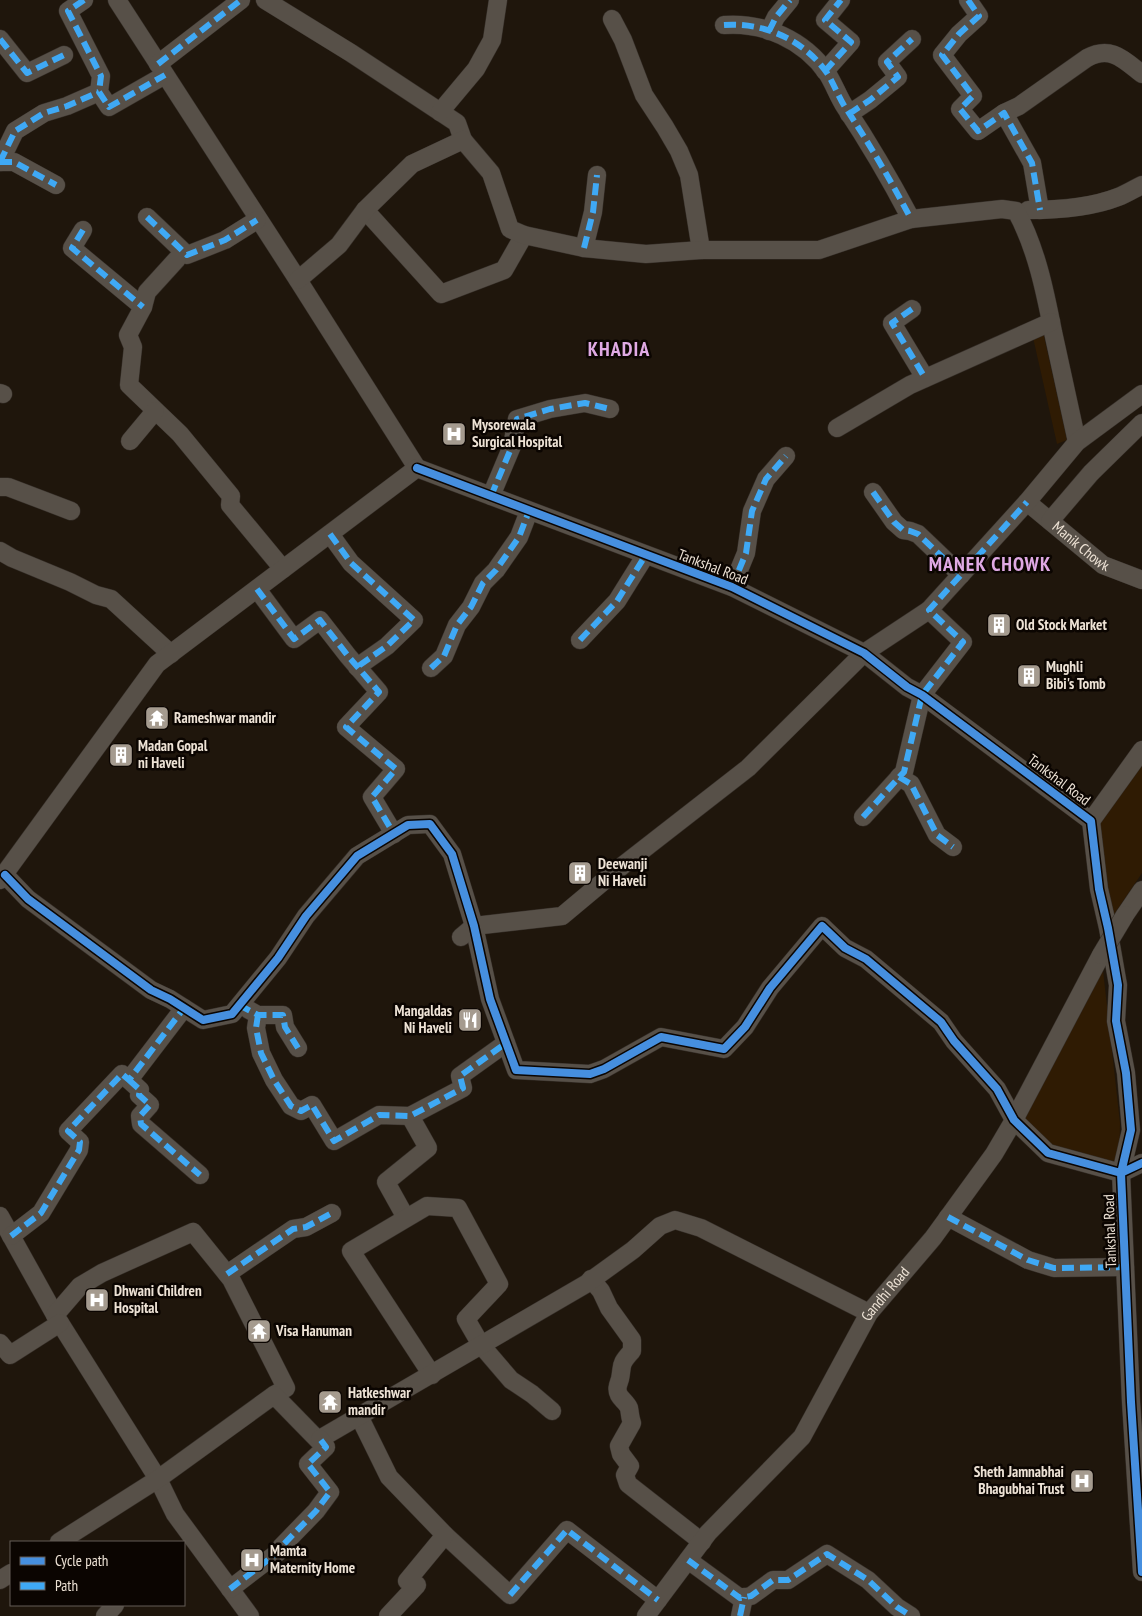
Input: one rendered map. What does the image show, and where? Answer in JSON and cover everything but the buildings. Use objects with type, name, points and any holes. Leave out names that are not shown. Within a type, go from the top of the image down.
[{"type":"street","points":[[84,0],[68,11],[101,76],[99,92],[109,107],[162,70],[241,0]]},
{"type":"street","points":[[117,0],[417,468],[157,664],[3,877],[28,900],[151,990],[203,1020],[232,1014],[278,958],[306,916],[357,856],[408,825],[430,824],[452,854],[468,931],[516,1070],[590,1074],[604,1069],[661,1037],[724,1049],[745,1027],[770,988],[822,926],[845,948],[866,959],[942,1022],[954,1041],[997,1089],[1014,1120],[1048,1153],[1121,1174],[1142,1163]]},
{"type":"street","points":[[265,0],[351,53],[457,124],[463,140],[491,173],[510,229],[584,248],[646,254],[701,250],[820,250],[911,219],[1002,210],[1040,210],[1088,205],[1118,197],[1142,184]]},
{"type":"street","points":[[440,112],[476,69],[492,40],[498,0]]},
{"type":"street","points":[[769,31],[776,17],[790,0]]},
{"type":"street","points":[[825,71],[851,42],[824,20],[841,0]]},
{"type":"street","points":[[968,0],[979,16],[959,34],[942,55],[973,96],[960,109],[978,131],[1004,113],[1019,106],[1097,52],[1108,52],[1123,59],[1142,74]]},
{"type":"street","points":[[612,19],[623,40],[644,95],[679,151],[689,175],[701,250]]},
{"type":"street","points":[[724,25],[739,24],[777,32],[810,54],[825,71],[840,100],[890,179],[911,219]]},
{"type":"street","points":[[0,39],[27,73],[64,55]]},
{"type":"street","points":[[849,114],[898,77],[887,62],[912,39]]},
{"type":"street","points":[[56,185],[14,162],[0,162],[15,131],[44,113],[67,106],[99,92]]},
{"type":"street","points":[[1004,113],[1032,163],[1040,210]]},
{"type":"street","points":[[298,280],[339,245],[365,210],[412,164],[463,140]]},
{"type":"street","points":[[584,248],[592,212],[597,175]]},
{"type":"street","points":[[365,210],[441,294],[504,270],[524,234]]},
{"type":"street","points":[[1016,211],[1023,223],[1038,267],[1077,442]]},
{"type":"street","points":[[147,217],[187,255],[225,240],[258,220]]},
{"type":"street","points":[[83,230],[72,248],[143,307]]},
{"type":"street","points":[[177,259],[147,292],[143,307],[128,335],[133,347],[129,385],[180,434],[231,496],[230,505],[283,569]]},
{"type":"street","points":[[912,309],[892,323],[925,378]]},
{"type":"street","points":[[837,428],[910,385],[1051,322]]},
{"type":"street","points":[[468,931],[562,916],[617,870],[748,768],[864,653],[929,610],[1027,502],[1077,442],[1142,394]]},
{"type":"street","points":[[491,496],[512,446],[517,418],[550,409],[586,403],[610,409]]},
{"type":"street","points":[[130,441],[155,411]]},
{"type":"street","points":[[1050,521],[1091,473],[1142,423]]},
{"type":"street","points":[[732,587],[746,553],[752,512],[766,479],[786,456]]},
{"type":"street","name":"Tankshal Road","points":[[417,468],[645,556],[732,587],[864,653],[1091,821],[1099,889],[1118,986],[1116,1021],[1126,1073],[1131,1130],[1121,1174],[1125,1267],[1136,1402],[1142,1572]]},
{"type":"street","points":[[0,487],[8,487],[71,511]]},
{"type":"street","points":[[873,492],[902,530],[918,534],[961,575]]},
{"type":"street","name":"Manik Chowk","points":[[1027,502],[1103,564],[1142,580]]},
{"type":"street","points":[[431,668],[444,656],[457,625],[471,607],[483,583],[496,570],[519,538],[529,511]]},
{"type":"street","points":[[330,534],[351,563],[414,620],[387,646],[357,667]]},
{"type":"street","points":[[0,551],[96,595],[111,599],[171,654]]},
{"type":"street","points":[[580,640],[617,601],[645,556]]},
{"type":"street","points":[[257,589],[294,639],[320,620],[379,692],[346,727],[396,769],[372,797],[394,834]]},
{"type":"street","points":[[863,817],[904,772],[922,695],[963,642],[929,610]]},
{"type":"street","points":[[1091,821],[1142,750]]},
{"type":"street","points":[[899,778],[911,784],[937,835],[953,847]]},
{"type":"street","name":"Gandhi Road","points":[[646,1616],[708,1533],[802,1437],[869,1313],[934,1238],[994,1154],[1014,1120],[1101,955],[1142,890]]},
{"type":"street","points":[[239,1005],[258,1015],[283,1015],[285,1027],[298,1048]]},
{"type":"street","points":[[129,1080],[184,1008]]},
{"type":"street","points":[[258,1015],[256,1028],[260,1052],[274,1080],[291,1106],[301,1111],[312,1105],[334,1141],[379,1115],[410,1116],[463,1088],[460,1076],[506,1044]]},
{"type":"street","points":[[11,1236],[41,1213],[79,1150],[80,1142],[68,1131],[122,1074],[140,1090],[138,1095],[150,1105],[140,1116],[141,1124],[200,1175]]},
{"type":"street","points":[[406,1218],[386,1182],[428,1148],[410,1116]]},
{"type":"street","points":[[432,1375],[351,1251],[427,1206],[458,1208],[500,1284],[466,1319],[480,1345],[511,1380],[552,1411]]},
{"type":"street","points":[[227,1274],[293,1229],[306,1227],[332,1212]]},
{"type":"street","points":[[0,1216],[58,1319],[158,1479],[175,1514],[250,1616]]},
{"type":"street","points":[[948,1217],[1028,1260],[1054,1268],[1125,1267]]},
{"type":"street","points":[[320,1439],[432,1375],[591,1279],[627,1255],[660,1226],[675,1220],[701,1228],[869,1313]]},
{"type":"street","points":[[0,1342],[10,1355],[58,1319],[80,1286],[95,1277],[193,1232],[227,1274],[286,1388],[69,1540]]},
{"type":"street","points":[[591,1279],[601,1291],[609,1308],[632,1340],[632,1351],[624,1359],[620,1369],[617,1388],[619,1395],[628,1407],[632,1423],[619,1446],[621,1454],[630,1466],[625,1475],[628,1484],[702,1542]]},
{"type":"street","points":[[230,1589],[281,1550],[281,1547],[316,1511],[330,1492],[308,1464],[326,1447],[274,1395]]},
{"type":"street","points":[[359,1416],[390,1477],[445,1536],[510,1595],[567,1530],[658,1600]]},
{"type":"street","points":[[388,1616],[417,1585],[407,1581],[445,1536]]},
{"type":"street","points":[[688,1560],[740,1598],[752,1596],[773,1580],[788,1580],[827,1554],[868,1580],[897,1608],[911,1616]]},
{"type":"street","points":[[740,1616],[744,1597]]},
{"type":"street","points":[[105,1616],[114,1606]]},
{"type":"shaded area","points":[[1043,332],[1067,440],[1057,444],[1032,333]]},
{"type":"shaded area","points":[[1142,762],[1142,873],[1113,916],[1098,825]]},
{"type":"shaded area","points":[[1105,958],[1103,970],[1120,1123],[1119,1169],[1049,1150],[1021,1118]]},
{"type":"marked path","points":[[84,0],[68,11],[101,76],[99,92],[109,107],[165,75]]},
{"type":"marked path","points":[[158,64],[241,0]]},
{"type":"marked path","points":[[769,31],[776,17],[790,0]]},
{"type":"marked path","points":[[825,71],[851,42],[825,20],[841,0]]},
{"type":"marked path","points":[[968,0],[979,16],[959,34],[942,55],[973,96],[960,109],[978,131],[1004,113],[1032,163],[1040,210]]},
{"type":"marked path","points":[[724,25],[739,25],[768,30],[795,43],[818,61],[880,162],[911,219]]},
{"type":"marked path","points":[[0,39],[27,73],[64,55]]},
{"type":"marked path","points":[[849,114],[898,77],[887,62],[912,39]]},
{"type":"marked path","points":[[0,162],[15,131],[44,113],[67,106],[99,92]]},
{"type":"marked path","points":[[0,162],[14,162],[56,185]]},
{"type":"marked path","points":[[584,248],[593,212],[597,175]]},
{"type":"marked path","points":[[147,217],[187,255],[225,240],[257,220]]},
{"type":"marked path","points":[[83,230],[72,248],[143,307]]},
{"type":"marked path","points":[[912,309],[892,323],[925,378]]},
{"type":"marked path","points":[[491,496],[512,446],[517,419],[550,409],[585,403],[610,409]]},
{"type":"marked path","points":[[732,587],[746,553],[752,511],[766,479],[786,456]]},
{"type":"marked path","points":[[873,492],[894,522],[903,530],[918,534],[961,575]]},
{"type":"marked path","points":[[863,817],[904,772],[922,695],[963,642],[929,610],[1027,502]]},
{"type":"marked path","points":[[431,668],[444,656],[457,625],[471,607],[483,583],[496,570],[519,537],[529,511]]},
{"type":"marked path","points":[[330,534],[351,563],[414,620],[387,646],[357,667]]},
{"type":"marked path","points":[[580,640],[617,601],[645,556]]},
{"type":"marked path","points":[[257,589],[294,639],[320,620],[379,692],[346,727],[396,769],[372,797],[394,834]]},
{"type":"marked path","points":[[899,777],[911,784],[937,835],[953,847]]},
{"type":"marked path","points":[[239,1005],[258,1015],[283,1015],[285,1027],[298,1048]]},
{"type":"marked path","points":[[11,1236],[41,1213],[79,1150],[80,1142],[68,1131],[122,1074],[129,1080],[184,1008]]},
{"type":"marked path","points":[[258,1015],[256,1028],[261,1053],[274,1080],[291,1106],[301,1111],[312,1105],[334,1141],[379,1115],[410,1116],[463,1088],[460,1076],[506,1043]]},
{"type":"marked path","points":[[129,1080],[140,1090],[139,1095],[150,1105],[140,1116],[141,1124],[200,1175]]},
{"type":"marked path","points":[[227,1274],[293,1229],[306,1227],[332,1213]]},
{"type":"marked path","points":[[948,1217],[1028,1260],[1054,1268],[1125,1267]]},
{"type":"marked path","points":[[230,1589],[281,1550],[281,1547],[316,1511],[330,1492],[308,1464],[326,1447],[320,1439]]},
{"type":"marked path","points":[[510,1595],[567,1530],[658,1600]]},
{"type":"marked path","points":[[688,1560],[740,1598],[751,1596],[773,1580],[788,1580],[827,1554],[868,1580],[897,1607],[911,1616]]},
{"type":"marked path","points":[[740,1616],[744,1597]]},
{"type":"cycle path","points":[[417,468],[732,587],[864,653],[907,687],[922,695],[1091,821],[1099,889],[1118,985],[1116,1021],[1126,1073],[1131,1130],[1121,1173],[1131,1402],[1142,1572]]},
{"type":"cycle path","points":[[5,875],[28,899],[151,990],[170,999],[203,1020],[232,1014],[278,958],[306,916],[357,856],[408,825],[430,824],[452,854],[474,926],[490,999],[516,1070],[590,1074],[604,1069],[661,1037],[724,1049],[745,1027],[770,988],[822,926],[845,948],[866,959],[941,1022],[954,1041],[997,1089],[1014,1120],[1048,1153],[1121,1173],[1142,1163]]},
{"type":"place","name":"Mysorewala Surgical Hospital","points":[[454,434]]},
{"type":"place","name":"Old Stock Market","points":[[999,625]]},
{"type":"place","name":"Mughli Bibi's Tomb","points":[[1029,676]]},
{"type":"place","name":"Rameshwar mandir","points":[[157,718]]},
{"type":"place","name":"Madan Gopal ni Haveli","points":[[121,755]]},
{"type":"place","name":"Deewanji Ni Haveli","points":[[580,873]]},
{"type":"place","name":"Mangaldas Ni Haveli","points":[[470,1020]]},
{"type":"place","name":"Dhwani Children Hospital","points":[[97,1300]]},
{"type":"place","name":"Visa Hanuman","points":[[259,1331]]},
{"type":"place","name":"Hatkeshwar mandir","points":[[330,1402]]},
{"type":"place","name":"Sheth Jamnabhai Bhagubhai Trust","points":[[1082,1481]]},
{"type":"place","name":"Mamta Maternity Home","points":[[252,1560]]},
{"type":"district","name":"KHADIA","points":[[619,349]]},
{"type":"district","name":"MANEK CHOWK","points":[[990,564]]}]
